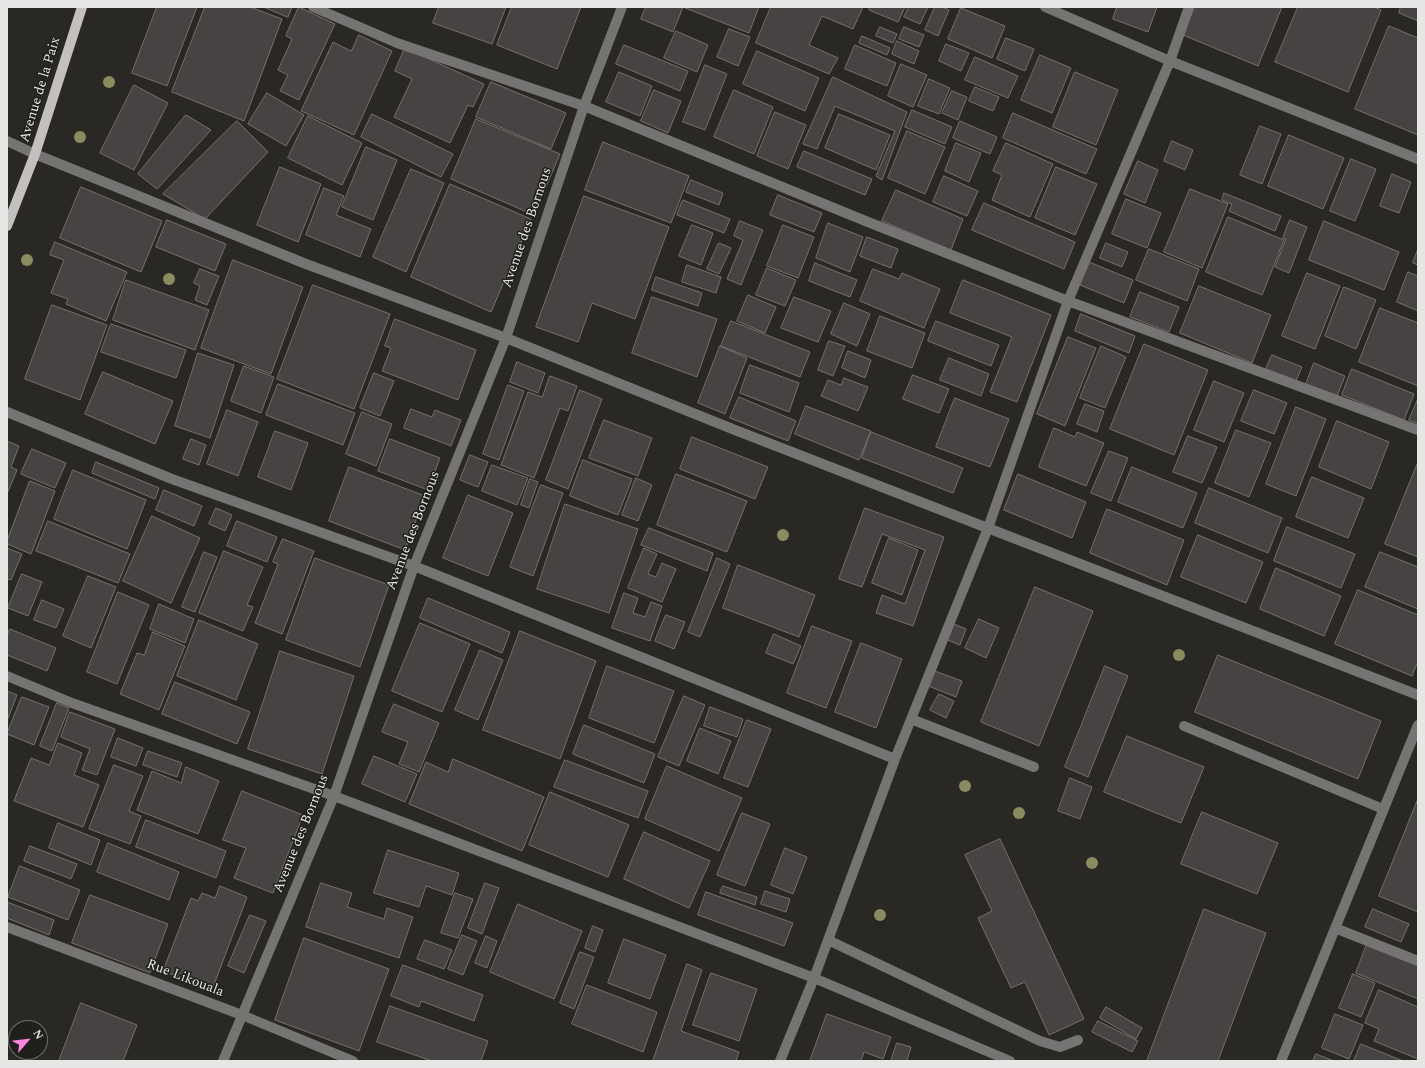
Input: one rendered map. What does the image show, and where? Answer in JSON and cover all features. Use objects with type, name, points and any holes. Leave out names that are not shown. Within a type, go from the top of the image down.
[{"type":"main road","name":"Avenue de la Paix","points":[[7,226],[35,154],[82,7]]},
{"type":"street","points":[[313,7],[397,43],[584,106],[868,222],[1068,301],[1418,430]]},
{"type":"street","name":"Avenue des Bornous","points":[[223,1061],[334,796],[414,566],[506,338],[584,106],[622,7]]},
{"type":"street","points":[[1045,7],[1170,61],[1418,160]]},
{"type":"street","points":[[780,1061],[814,978],[895,759],[988,528],[1068,301],[1170,61],[1189,7]]},
{"type":"street","points":[[7,140],[35,154],[306,264],[506,338],[728,427],[1418,695]]},
{"type":"street","points":[[7,412],[172,479],[414,566],[895,759]]},
{"type":"street","points":[[7,676],[72,703],[334,796],[814,978],[1010,1061]]},
{"type":"street","points":[[911,719],[1034,767]]},
{"type":"street","points":[[1281,1061],[1418,725]]},
{"type":"street","points":[[1184,726],[1383,809]]},
{"type":"street","name":"Rue Likouala","points":[[7,927],[242,1015],[353,1061]]},
{"type":"street","points":[[1335,928],[1418,960]]},
{"type":"street","points":[[828,940],[1040,1041],[1060,1047],[1078,1040]]},
{"type":"building","points":[[157,7],[197,7],[167,86],[132,73]]},
{"type":"building","points":[[205,7],[250,7],[282,19],[244,121],[172,92]]},
{"type":"building","points":[[264,7],[292,7],[288,17]]},
{"type":"building","points":[[299,7],[335,24],[299,100],[280,91],[288,75],[278,70],[292,39],[286,36]]},
{"type":"building","points":[[439,7],[506,7],[492,44],[433,23]]},
{"type":"building","points":[[512,7],[581,7],[557,69],[497,45]]},
{"type":"building","points":[[646,7],[683,7],[673,32],[641,19]]},
{"type":"building","points":[[685,7],[759,7],[749,33]]},
{"type":"building","points":[[771,7],[863,7],[853,29],[822,16],[809,45],[838,58],[829,74],[756,43]]},
{"type":"building","points":[[870,7],[905,7],[898,22],[869,10]]},
{"type":"building","points":[[909,7],[928,7],[920,24],[904,17]]},
{"type":"building","points":[[935,7],[942,7],[949,10],[938,36],[925,30]]},
{"type":"building","points":[[1117,7],[1157,7],[1148,32],[1113,19]]},
{"type":"building","points":[[1195,7],[1282,7],[1258,66],[1183,35]]},
{"type":"building","points":[[1298,7],[1374,7],[1381,10],[1348,92],[1275,62]]},
{"type":"building","points":[[1401,7],[1418,7],[1418,21],[1399,13]]},
{"type":"building","points":[[961,8],[1005,26],[992,58],[948,39]]},
{"type":"building","points":[[1389,26],[1418,38],[1418,135],[1355,109]]},
{"type":"building","points":[[880,27],[897,34],[893,43],[876,36]]},
{"type":"building","points":[[904,27],[924,35],[919,47],[899,39]]},
{"type":"building","points":[[729,29],[750,37],[738,66],[717,57]]},
{"type":"building","points":[[676,31],[708,45],[697,72],[664,58]]},
{"type":"building","points":[[359,35],[392,51],[354,135],[301,111],[333,42],[351,51]]},
{"type":"building","points":[[862,36],[890,48],[887,55],[859,43]]},
{"type":"building","points":[[1006,38],[1034,49],[1025,71],[997,59]]},
{"type":"building","points":[[897,41],[919,51],[914,64],[892,54]]},
{"type":"building","points":[[946,44],[969,53],[961,71],[939,61]]},
{"type":"building","points":[[624,45],[688,71],[680,91],[616,64]]},
{"type":"building","points":[[855,45],[896,63],[887,86],[845,69]]},
{"type":"building","points":[[405,48],[484,84],[473,107],[468,105],[450,143],[394,117],[412,79],[395,71]]},
{"type":"building","points":[[757,51],[819,78],[805,111],[743,84]]},
{"type":"building","points":[[1040,55],[1071,68],[1052,113],[1021,100]]},
{"type":"building","points":[[975,57],[1018,76],[1008,98],[965,80]]},
{"type":"building","points":[[901,64],[927,75],[913,107],[888,96]]},
{"type":"building","points":[[705,65],[727,74],[705,130],[683,122]]},
{"type":"building","points":[[619,72],[652,86],[640,116],[606,102]]},
{"type":"building","points":[[1075,72],[1118,90],[1096,145],[1053,127]]},
{"type":"building","points":[[833,77],[907,112],[882,180],[876,176],[895,131],[835,106],[817,149],[803,144]]},
{"type":"building","points":[[929,79],[950,88],[939,114],[918,106]]},
{"type":"building","points":[[491,82],[566,113],[551,149],[476,117]]},
{"type":"building","points":[[134,85],[168,103],[134,170],[100,153]]},
{"type":"building","points":[[975,87],[999,97],[993,111],[969,101]]},
{"type":"building","points":[[654,90],[681,101],[668,133],[641,121]]},
{"type":"building","points":[[734,90],[773,107],[754,154],[714,137]]},
{"type":"building","points":[[952,91],[967,97],[958,120],[942,113]]},
{"type":"building","points":[[267,93],[304,115],[286,146],[248,124]]},
{"type":"building","points":[[912,110],[952,127],[945,144],[905,127]]},
{"type":"building","points":[[775,112],[806,125],[788,169],[757,156]]},
{"type":"building","points":[[1013,113],[1097,149],[1086,174],[1003,138]]},
{"type":"building","points":[[372,114],[453,154],[441,177],[361,137]]},
{"type":"building","points":[[839,114],[890,135],[876,170],[825,148]]},
{"type":"building","points":[[186,115],[211,130],[157,189],[138,174]]},
{"type":"building","points":[[308,116],[362,143],[342,185],[288,158]]},
{"type":"building","points":[[476,119],[560,154],[534,215],[451,179]]},
{"type":"building","points":[[237,121],[268,152],[205,219],[163,194]]},
{"type":"building","points":[[960,121],[997,137],[990,154],[953,138]]},
{"type":"building","points":[[1260,126],[1281,134],[1262,184],[1240,175]]},
{"type":"building","points":[[907,131],[945,147],[925,194],[888,178]]},
{"type":"building","points":[[1289,135],[1344,158],[1323,209],[1268,186]]},
{"type":"building","points":[[1172,141],[1193,150],[1185,170],[1164,161]]},
{"type":"building","points":[[603,142],[689,176],[671,223],[585,190]]},
{"type":"building","points":[[956,143],[981,153],[969,182],[945,171]]},
{"type":"building","points":[[1006,143],[1053,164],[1030,217],[992,200],[1002,175],[993,171]]},
{"type":"building","points":[[366,147],[397,160],[373,220],[342,207]]},
{"type":"building","points":[[804,151],[872,179],[865,195],[797,167]]},
{"type":"building","points":[[1351,159],[1376,169],[1355,221],[1330,211]]},
{"type":"building","points":[[1138,161],[1158,170],[1145,203],[1124,194]]},
{"type":"building","points":[[280,167],[321,184],[298,242],[257,225]]},
{"type":"building","points":[[1056,167],[1097,184],[1075,235],[1035,218]]},
{"type":"building","points":[[411,169],[444,183],[406,272],[373,257]]},
{"type":"building","points":[[1392,174],[1411,182],[1399,213],[1380,206]]},
{"type":"building","points":[[944,176],[978,191],[967,216],[933,202]]},
{"type":"building","points":[[691,180],[723,193],[719,205],[686,192]]},
{"type":"building","points":[[450,184],[531,219],[491,312],[411,277]]},
{"type":"building","points":[[81,187],[162,221],[141,272],[60,238]]},
{"type":"building","points":[[324,188],[344,196],[336,215],[371,229],[360,257],[306,235]]},
{"type":"building","points":[[1190,189],[1228,204],[1202,268],[1164,252]]},
{"type":"building","points":[[896,190],[963,219],[951,250],[882,221]]},
{"type":"building","points":[[1224,193],[1281,216],[1275,231],[1229,211],[1232,204],[1222,200]]},
{"type":"building","points":[[778,195],[822,213],[814,232],[770,215]]},
{"type":"building","points":[[584,196],[669,227],[635,319],[592,303],[578,342],[536,327]]},
{"type":"building","points":[[1126,199],[1161,213],[1147,248],[1112,234]]},
{"type":"building","points":[[683,200],[730,219],[724,233],[677,215]]},
{"type":"building","points":[[984,203],[1075,242],[1064,269],[972,230]]},
{"type":"building","points":[[1228,217],[1284,240],[1262,295],[1206,272]]},
{"type":"building","points":[[167,220],[226,244],[215,271],[156,247]]},
{"type":"building","points":[[1290,220],[1307,227],[1289,273],[1275,267],[1286,239],[1283,238]]},
{"type":"building","points":[[740,221],[763,230],[741,285],[727,279],[743,240],[734,236]]},
{"type":"building","points":[[1324,221],[1399,252],[1384,290],[1309,260]]},
{"type":"building","points":[[828,223],[863,237],[850,272],[816,258]]},
{"type":"building","points":[[692,225],[713,233],[701,265],[679,256]]},
{"type":"building","points":[[783,225],[814,237],[798,278],[767,266]]},
{"type":"building","points":[[867,237],[898,249],[891,268],[860,256]]},
{"type":"building","points":[[55,242],[127,272],[106,321],[66,304],[68,299],[51,293],[64,260],[50,255]]},
{"type":"building","points":[[719,243],[731,248],[719,274],[707,269]]},
{"type":"building","points":[[1106,243],[1128,252],[1122,267],[1100,258]]},
{"type":"building","points":[[1149,249],[1199,269],[1187,301],[1136,280]]},
{"type":"building","points":[[1418,249],[1418,265],[1413,263]]},
{"type":"building","points":[[233,260],[303,287],[271,374],[201,348]]},
{"type":"building","points":[[1089,262],[1133,280],[1124,303],[1080,285]]},
{"type":"building","points":[[815,263],[857,280],[850,297],[809,281]]},
{"type":"building","points":[[687,265],[721,277],[716,293],[682,282]]},
{"type":"building","points":[[767,268],[796,280],[785,306],[756,295]]},
{"type":"building","points":[[200,269],[219,276],[207,305],[195,300],[200,286],[194,283]]},
{"type":"building","points":[[873,269],[899,279],[902,273],[940,289],[924,328],[860,301]]},
{"type":"building","points":[[1408,272],[1418,276],[1418,311],[1397,302]]},
{"type":"building","points":[[1307,273],[1340,286],[1315,349],[1282,336]]},
{"type":"building","points":[[656,277],[702,293],[698,306],[652,290]]},
{"type":"building","points":[[126,280],[209,310],[195,350],[113,320]]},
{"type":"building","points":[[963,280],[1051,315],[1017,402],[990,392],[1012,337],[950,313]]},
{"type":"building","points":[[313,285],[390,314],[354,409],[277,379]]},
{"type":"building","points":[[1199,286],[1271,315],[1252,363],[1180,333]]},
{"type":"building","points":[[1344,287],[1376,300],[1356,349],[1325,336]]},
{"type":"building","points":[[1140,292],[1179,307],[1169,332],[1130,317]]},
{"type":"building","points":[[748,295],[776,307],[765,333],[737,321]]},
{"type":"building","points":[[652,297],[717,319],[697,377],[632,353]]},
{"type":"building","points":[[794,297],[831,311],[818,342],[781,328]]},
{"type":"building","points":[[844,303],[870,314],[857,346],[831,334]]},
{"type":"building","points":[[52,305],[107,325],[80,400],[25,379]]},
{"type":"building","points":[[1380,308],[1418,323],[1418,386],[1359,362]]},
{"type":"building","points":[[1081,314],[1135,336],[1129,353],[1075,331]]},
{"type":"building","points":[[880,316],[925,333],[912,368],[867,351]]},
{"type":"building","points":[[395,319],[476,350],[458,400],[382,371],[391,348],[385,346]]},
{"type":"building","points":[[731,321],[810,352],[800,377],[721,346]]},
{"type":"building","points":[[936,321],[999,345],[991,366],[928,341]]},
{"type":"building","points":[[111,324],[186,350],[176,378],[101,352]]},
{"type":"building","points":[[1068,337],[1096,348],[1065,426],[1037,414]]},
{"type":"building","points":[[829,341],[845,346],[833,376],[818,370]]},
{"type":"building","points":[[1144,344],[1208,370],[1174,455],[1110,429]]},
{"type":"building","points":[[720,346],[747,358],[725,414],[698,403]]},
{"type":"building","points":[[1101,346],[1126,357],[1105,408],[1080,398]]},
{"type":"building","points":[[848,351],[871,360],[865,378],[842,368]]},
{"type":"building","points":[[198,353],[234,365],[210,438],[175,426]]},
{"type":"building","points":[[1272,355],[1302,367],[1296,381],[1266,369]]},
{"type":"building","points":[[949,358],[989,374],[981,396],[940,380]]},
{"type":"building","points":[[517,362],[545,373],[538,393],[510,382]]},
{"type":"building","points":[[1314,363],[1345,376],[1337,396],[1306,384]]},
{"type":"building","points":[[750,365],[799,383],[789,412],[740,393]]},
{"type":"building","points":[[244,366],[274,377],[261,413],[231,401]]},
{"type":"building","points":[[1352,369],[1414,394],[1404,420],[1342,395]]},
{"type":"building","points":[[103,372],[173,401],[155,444],[85,414]]},
{"type":"building","points":[[374,373],[394,381],[380,416],[360,408]]},
{"type":"building","points":[[913,375],[949,389],[939,413],[903,399]]},
{"type":"building","points":[[550,376],[577,386],[568,411],[560,408],[534,478],[501,465],[528,392],[542,397]]},
{"type":"building","points":[[844,378],[868,387],[858,411],[821,396],[828,380],[841,385]]},
{"type":"building","points":[[1214,381],[1244,393],[1224,442],[1194,430]]},
{"type":"building","points":[[278,384],[355,413],[343,445],[266,415]]},
{"type":"building","points":[[508,385],[524,391],[499,460],[483,454]]},
{"type":"building","points":[[580,390],[602,399],[568,489],[546,480]]},
{"type":"building","points":[[1254,390],[1287,403],[1274,434],[1241,421]]},
{"type":"building","points":[[739,397],[796,421],[788,441],[730,418]]},
{"type":"building","points":[[955,398],[1009,419],[990,467],[936,447]]},
{"type":"building","points":[[1418,399],[1418,424],[1409,420]]},
{"type":"building","points":[[1085,404],[1104,411],[1097,432],[1077,424]]},
{"type":"building","points":[[806,406],[871,431],[859,460],[795,434]]},
{"type":"building","points":[[1296,407],[1326,419],[1296,496],[1266,484]]},
{"type":"building","points":[[411,409],[432,417],[435,410],[461,420],[451,446],[404,428]]},
{"type":"building","points":[[227,410],[258,422],[238,476],[207,464]]},
{"type":"building","points":[[362,412],[392,424],[376,466],[346,454]]},
{"type":"building","points":[[604,420],[652,438],[638,476],[589,458]]},
{"type":"building","points":[[1337,421],[1389,442],[1371,489],[1319,467]]},
{"type":"building","points":[[1054,428],[1075,437],[1077,432],[1104,443],[1086,486],[1039,467]]},
{"type":"building","points":[[1236,430],[1271,443],[1249,497],[1215,483]]},
{"type":"building","points":[[275,431],[308,443],[291,490],[258,477]]},
{"type":"building","points":[[871,432],[963,468],[953,493],[862,458]]},
{"type":"building","points":[[1188,436],[1217,447],[1202,483],[1173,472]]},
{"type":"building","points":[[692,437],[768,467],[755,499],[680,469]]},
{"type":"building","points":[[191,439],[206,445],[199,465],[183,459]]},
{"type":"building","points":[[390,439],[440,458],[428,490],[378,471]]},
{"type":"building","points":[[7,441],[19,446],[11,467],[17,470],[7,494]]},
{"type":"building","points":[[32,449],[66,463],[55,488],[21,474]]},
{"type":"building","points":[[1109,451],[1128,458],[1111,501],[1091,493]]},
{"type":"building","points":[[470,455],[488,462],[478,487],[460,480]]},
{"type":"building","points":[[583,460],[632,479],[618,515],[570,496]]},
{"type":"building","points":[[96,462],[159,488],[155,499],[92,473]]},
{"type":"building","points":[[1418,462],[1418,557],[1385,544]]},
{"type":"building","points":[[492,465],[528,478],[517,505],[482,491]]},
{"type":"building","points":[[349,467],[425,496],[405,550],[329,521]]},
{"type":"building","points":[[1132,467],[1197,493],[1183,528],[1118,502]]},
{"type":"building","points":[[73,470],[146,500],[127,549],[54,519]]},
{"type":"building","points":[[676,474],[747,501],[727,552],[657,525]]},
{"type":"building","points":[[1018,474],[1086,502],[1072,538],[1004,510]]},
{"type":"building","points":[[1312,477],[1364,498],[1348,538],[1296,517]]},
{"type":"building","points":[[636,478],[652,485],[638,521],[622,515]]},
{"type":"building","points":[[530,479],[538,482],[529,508],[521,505]]},
{"type":"building","points":[[30,481],[55,491],[31,554],[7,544]]},
{"type":"building","points":[[541,485],[563,493],[533,576],[510,567]]},
{"type":"building","points":[[1209,488],[1282,518],[1268,553],[1195,523]]},
{"type":"building","points":[[164,490],[202,506],[194,526],[156,510]]},
{"type":"building","points":[[468,495],[513,513],[488,576],[443,558]]},
{"type":"building","points":[[565,504],[638,529],[609,613],[537,589]]},
{"type":"building","points":[[216,508],[232,515],[225,531],[209,524]]},
{"type":"building","points":[[865,508],[944,537],[913,626],[876,613],[882,595],[905,604],[925,550],[882,534],[862,587],[839,579]]},
{"type":"building","points":[[1107,509],[1184,540],[1167,585],[1090,553]]},
{"type":"building","points":[[152,516],[200,538],[171,603],[123,581]]},
{"type":"building","points":[[48,521],[130,554],[118,583],[36,551]]},
{"type":"building","points":[[237,521],[277,537],[267,562],[227,546]]},
{"type":"building","points":[[1287,527],[1355,554],[1341,588],[1274,561]]},
{"type":"building","points":[[649,528],[713,553],[707,571],[641,545]]},
{"type":"building","points":[[1198,535],[1263,562],[1246,603],[1181,577]]},
{"type":"building","points":[[889,538],[918,550],[902,595],[872,583]]},
{"type":"building","points":[[283,539],[314,551],[282,634],[255,623],[278,564],[273,562]]},
{"type":"building","points":[[7,548],[22,554],[11,580],[7,579]]},
{"type":"building","points":[[644,548],[657,554],[648,574],[656,577],[662,563],[676,569],[662,602],[628,588]]},
{"type":"building","points":[[224,551],[263,567],[247,605],[253,607],[243,631],[199,613]]},
{"type":"building","points":[[204,552],[217,557],[195,612],[182,607]]},
{"type":"building","points":[[1380,552],[1418,567],[1418,609],[1365,587]]},
{"type":"building","points":[[315,558],[389,585],[360,667],[286,640]]},
{"type":"building","points":[[717,558],[730,564],[700,637],[688,632]]},
{"type":"building","points":[[738,565],[815,595],[799,637],[723,608]]},
{"type":"building","points":[[1276,568],[1341,596],[1324,636],[1260,609]]},
{"type":"building","points":[[22,574],[42,582],[28,616],[8,608]]},
{"type":"building","points":[[88,576],[116,587],[91,648],[63,636]]},
{"type":"building","points":[[1035,587],[1093,611],[1039,746],[981,722]]},
{"type":"building","points":[[1358,590],[1418,615],[1418,661],[1412,676],[1335,644]]},
{"type":"building","points":[[118,592],[149,605],[117,684],[87,672]]},
{"type":"building","points":[[624,593],[638,598],[633,613],[645,617],[651,602],[662,606],[650,641],[612,628]]},
{"type":"building","points":[[428,598],[510,632],[502,653],[420,618]]},
{"type":"building","points":[[42,600],[64,609],[56,628],[34,620]]},
{"type":"building","points":[[159,604],[194,619],[185,643],[150,629]]},
{"type":"building","points":[[666,615],[685,622],[674,649],[655,641]]},
{"type":"building","points":[[979,619],[999,628],[986,658],[965,648]]},
{"type":"building","points":[[199,620],[258,644],[236,700],[177,676]]},
{"type":"building","points":[[420,623],[470,644],[442,712],[392,691]]},
{"type":"building","points":[[952,623],[966,629],[960,645],[945,639]]},
{"type":"building","points":[[812,626],[852,641],[826,708],[787,693]]},
{"type":"building","points":[[10,629],[56,648],[47,671],[7,655],[7,636]]},
{"type":"building","points":[[520,631],[596,661],[560,759],[483,730]]},
{"type":"building","points":[[153,632],[185,646],[159,710],[120,694],[137,653],[144,655]]},
{"type":"building","points":[[774,634],[801,646],[793,664],[766,653]]},
{"type":"building","points":[[861,643],[902,659],[876,728],[835,712]]},
{"type":"building","points":[[480,650],[503,660],[478,720],[455,710]]},
{"type":"building","points":[[280,651],[354,676],[322,774],[248,749]]},
{"type":"building","points":[[1218,655],[1381,721],[1358,779],[1195,712]]},
{"type":"building","points":[[607,666],[674,691],[654,743],[589,718]]},
{"type":"building","points":[[1105,666],[1128,676],[1088,777],[1065,767]]},
{"type":"building","points":[[932,670],[962,681],[956,697],[926,685]]},
{"type":"building","points":[[175,682],[250,712],[237,744],[162,714]]},
{"type":"building","points":[[7,691],[17,695],[7,721]]},
{"type":"building","points":[[939,694],[954,701],[946,718],[930,710]]},
{"type":"building","points":[[684,696],[705,705],[679,766],[658,757]]},
{"type":"building","points":[[22,697],[49,707],[34,745],[7,734]]},
{"type":"building","points":[[57,703],[69,708],[52,751],[40,746]]},
{"type":"building","points":[[394,704],[439,723],[419,772],[399,764],[408,742],[382,732]]},
{"type":"building","points":[[710,707],[743,719],[737,737],[704,726]]},
{"type":"building","points":[[70,712],[115,729],[97,775],[82,770],[90,749],[61,737]]},
{"type":"building","points":[[747,720],[771,729],[748,787],[724,778]]},
{"type":"building","points":[[584,725],[655,754],[644,783],[573,754]]},
{"type":"building","points":[[700,728],[731,741],[718,774],[687,761]]},
{"type":"building","points":[[1127,736],[1204,767],[1181,823],[1104,792]]},
{"type":"building","points":[[118,738],[143,748],[136,766],[111,757]]},
{"type":"building","points":[[58,743],[82,753],[74,775],[99,785],[83,827],[14,801],[31,758],[49,765]]},
{"type":"building","points":[[148,751],[182,763],[177,777],[143,765]]},
{"type":"building","points":[[374,756],[417,774],[405,802],[362,784]]},
{"type":"building","points":[[453,759],[544,797],[522,851],[409,804],[426,762],[448,772]]},
{"type":"building","points":[[565,760],[648,791],[638,818],[554,787]]},
{"type":"building","points":[[114,765],[143,776],[129,811],[141,816],[130,844],[89,829]]},
{"type":"building","points":[[667,766],[742,798],[719,851],[645,819]]},
{"type":"building","points":[[186,767],[219,781],[198,834],[137,810],[152,771],[181,783]]},
{"type":"building","points":[[1070,778],[1092,787],[1080,819],[1058,811]]},
{"type":"building","points":[[242,791],[303,815],[273,893],[234,878],[246,848],[223,840]]},
{"type":"building","points":[[550,792],[629,825],[608,877],[529,845]]},
{"type":"building","points":[[1418,799],[1418,912],[1379,896]]},
{"type":"building","points":[[1202,812],[1278,843],[1257,894],[1181,864]]},
{"type":"building","points":[[742,813],[770,824],[745,886],[717,875]]},
{"type":"building","points":[[146,820],[226,851],[216,878],[136,847]]},
{"type":"building","points":[[58,823],[100,840],[91,865],[49,848]]},
{"type":"building","points":[[644,832],[710,861],[689,908],[624,879]]},
{"type":"building","points":[[1000,839],[1084,1019],[1049,1035],[1025,982],[1011,988],[978,918],[992,911],[965,855]]},
{"type":"building","points":[[108,843],[179,872],[169,900],[97,872]]},
{"type":"building","points":[[30,846],[77,864],[71,879],[24,861]]},
{"type":"building","points":[[785,848],[807,857],[793,894],[771,885]]},
{"type":"building","points":[[388,850],[459,873],[452,895],[426,886],[419,907],[374,893]]},
{"type":"building","points":[[20,866],[80,890],[68,920],[8,897]]},
{"type":"building","points":[[321,883],[352,893],[347,907],[384,919],[387,908],[413,917],[399,958],[306,927]]},
{"type":"building","points":[[485,883],[499,888],[482,934],[468,928]]},
{"type":"building","points":[[220,886],[247,897],[212,990],[163,971],[191,898],[198,901],[202,893],[215,898]]},
{"type":"building","points":[[723,886],[757,897],[755,905],[720,893]]},
{"type":"building","points":[[765,891],[790,899],[786,912],[761,904]]},
{"type":"building","points":[[706,892],[793,923],[784,946],[698,915]]},
{"type":"building","points":[[455,893],[473,899],[458,938],[441,933]]},
{"type":"building","points":[[90,895],[168,924],[150,973],[72,943]]},
{"type":"building","points":[[7,902],[54,920],[49,935],[7,918]]},
{"type":"building","points":[[518,904],[582,931],[554,999],[490,972]]},
{"type":"building","points":[[1204,909],[1266,933],[1218,1061],[1147,1061]]},
{"type":"building","points":[[1373,909],[1409,924],[1401,942],[1365,927]]},
{"type":"building","points":[[250,915],[266,921],[244,973],[228,966]]},
{"type":"building","points":[[593,926],[603,930],[595,952],[585,948]]},
{"type":"building","points":[[462,935],[477,941],[463,975],[448,969]]},
{"type":"building","points":[[486,936],[497,941],[487,968],[475,963]]},
{"type":"building","points":[[304,938],[389,969],[359,1051],[275,1020]]},
{"type":"building","points":[[624,939],[666,955],[650,999],[608,983]]},
{"type":"building","points":[[425,940],[452,950],[444,969],[417,959]]},
{"type":"building","points":[[1367,944],[1418,965],[1418,999],[1356,973]]},
{"type":"building","points":[[580,952],[594,957],[574,1009],[560,1003]]},
{"type":"building","points":[[687,964],[702,970],[681,1031],[739,1052],[736,1061],[653,1061]]},
{"type":"building","points":[[403,965],[483,995],[474,1021],[421,1001],[419,1007],[391,996]]},
{"type":"building","points":[[711,973],[757,989],[739,1041],[693,1025]]},
{"type":"building","points":[[1353,974],[1375,983],[1361,1017],[1339,1008]]},
{"type":"building","points":[[587,985],[657,1012],[643,1052],[572,1024]]},
{"type":"building","points":[[1379,990],[1418,1007],[1418,1059],[1374,1041],[1379,1029],[1365,1023]]},
{"type":"building","points":[[81,1003],[137,1025],[123,1061],[59,1061]]},
{"type":"building","points":[[390,1006],[488,1041],[481,1061],[432,1061],[377,1042]]},
{"type":"building","points":[[1106,1007],[1142,1028],[1136,1039],[1100,1018]]},
{"type":"building","points":[[827,1014],[891,1037],[883,1059],[864,1052],[861,1061],[810,1061]]},
{"type":"building","points":[[1335,1014],[1363,1025],[1349,1059],[1322,1048]]},
{"type":"building","points":[[1098,1021],[1138,1041],[1132,1052],[1092,1032]]},
{"type":"building","points":[[897,1043],[911,1047],[907,1061],[891,1061]]},
{"type":"building","points":[[1361,1044],[1403,1061],[1354,1061]]},
{"type":"building","points":[[1316,1054],[1334,1061],[1313,1061]]}]
